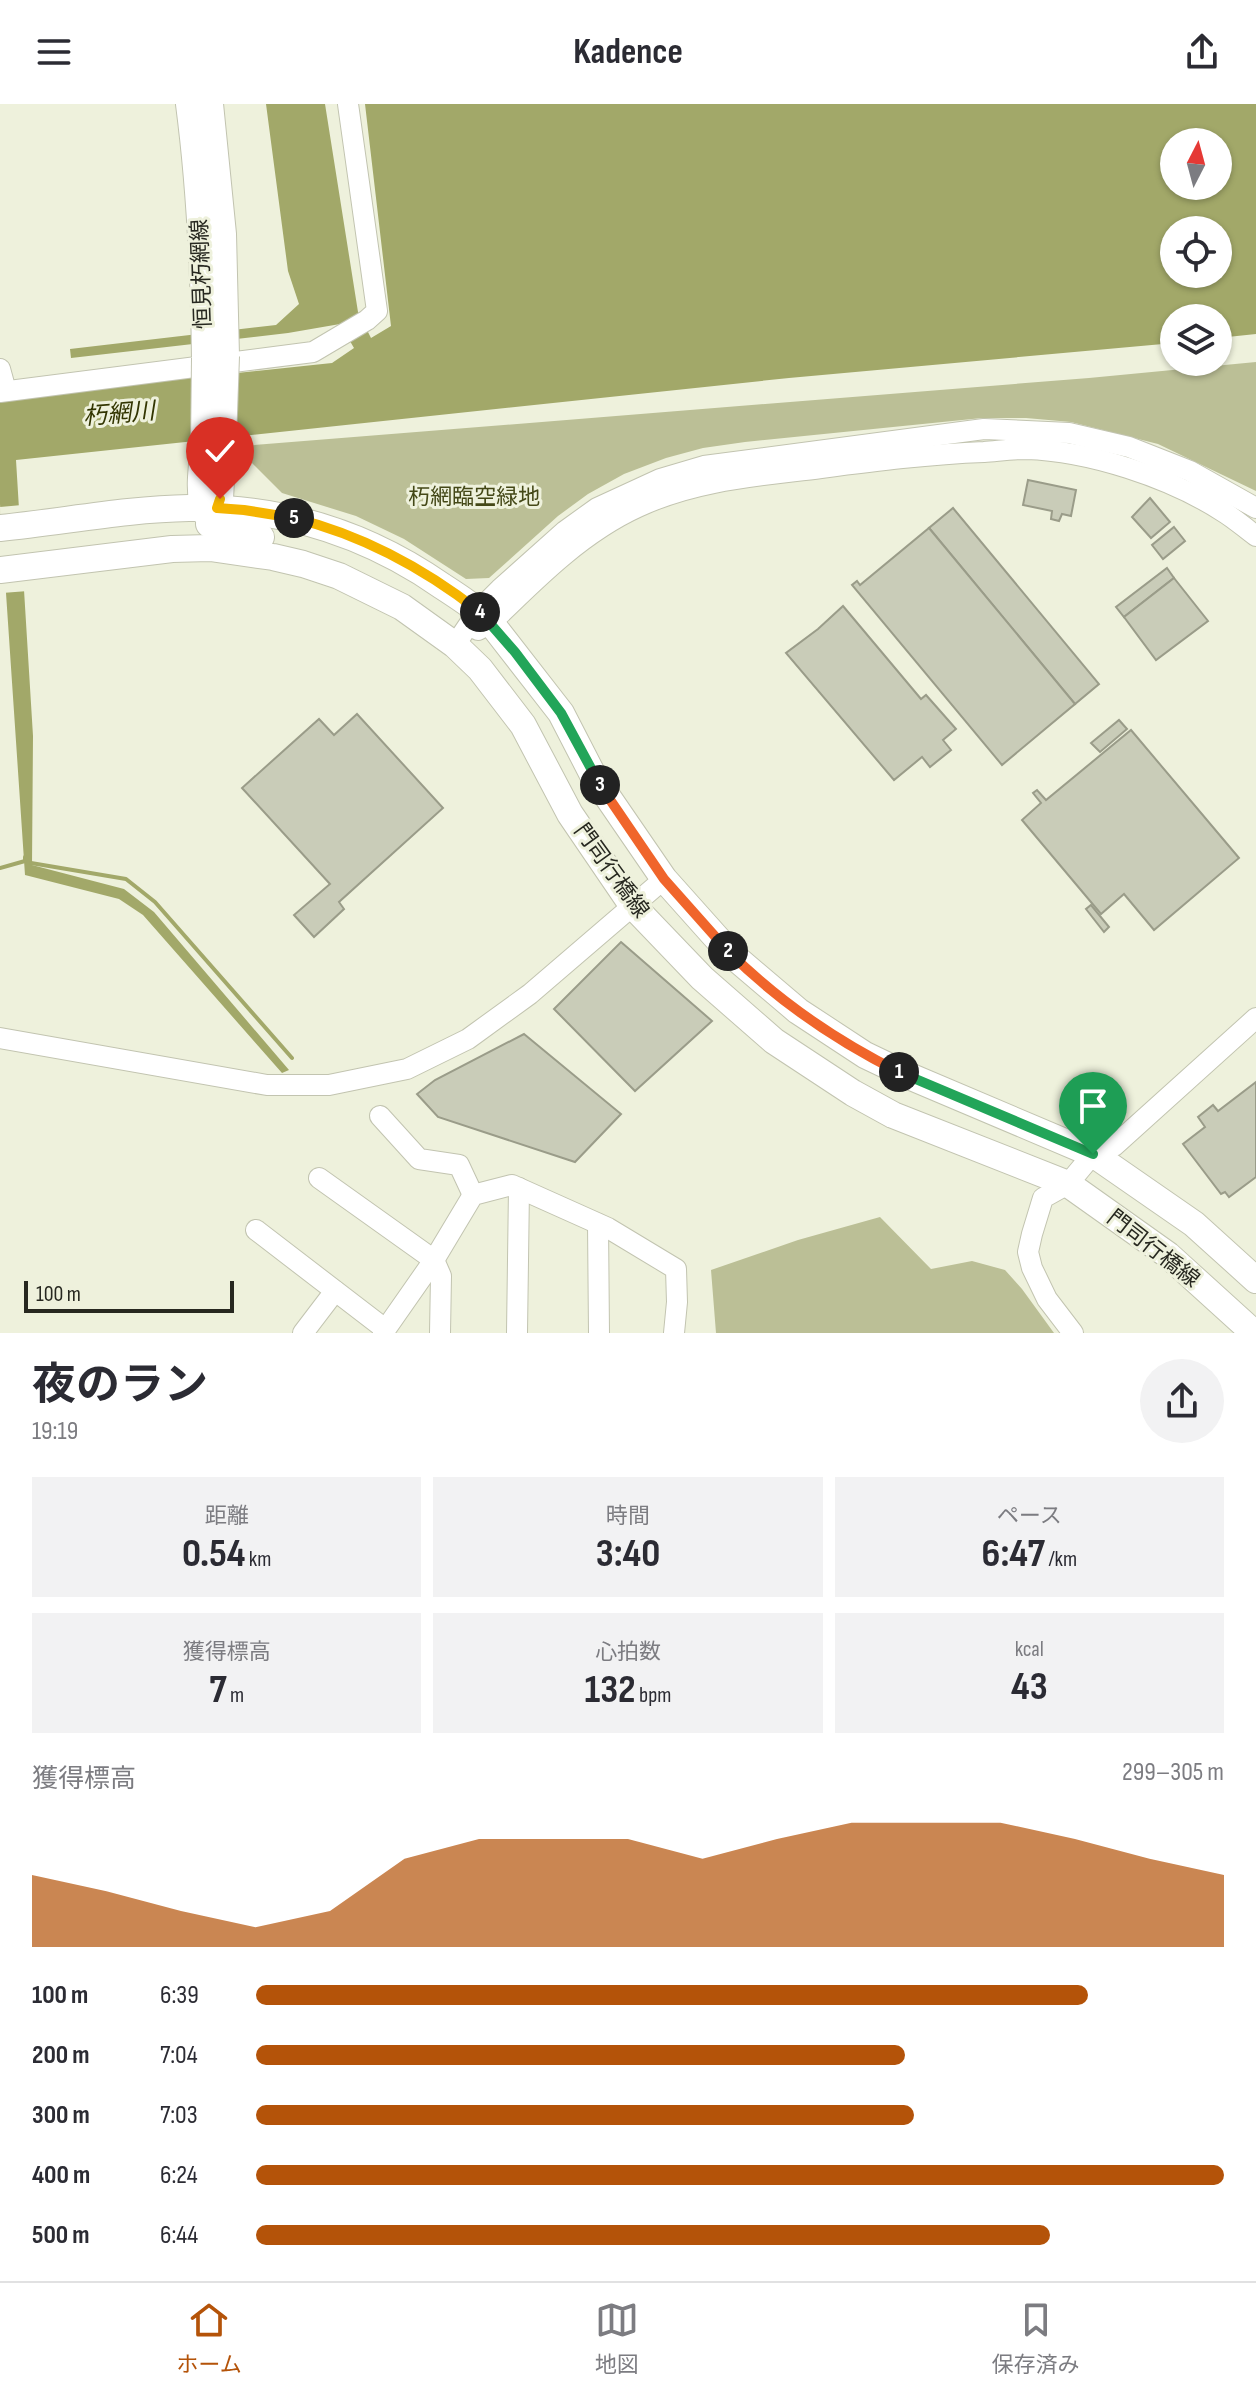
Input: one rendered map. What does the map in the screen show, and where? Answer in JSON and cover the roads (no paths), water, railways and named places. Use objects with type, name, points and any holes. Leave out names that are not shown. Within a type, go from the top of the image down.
[{"type":"main road","name":"恒見朽網線","points":[[189,104],[205,288],[216,357]]},
{"type":"main road","name":"恒見朽網線","points":[[210,104],[223,234],[211,503]]},
{"type":"main road","name":"門司行橋線","points":[[0,528],[211,503],[309,522],[370,544],[423,572],[484,617],[561,713],[594,777],[664,879],[731,954],[798,1011],[865,1055],[1093,1154],[1194,1224],[1256,1280]]},
{"type":"main road","points":[[177,548],[196,539],[211,503]]},
{"type":"main road","points":[[211,503],[228,532],[304,546],[373,575],[426,608],[455,645]]},
{"type":"main road","name":"門司行橋線","points":[[0,570],[177,548],[210,548],[303,564],[339,576],[402,607],[455,645],[480,669],[523,725],[570,814],[632,905],[702,978],[774,1041],[853,1093],[893,1115],[1068,1184],[1168,1255],[1254,1333]]},
{"type":"street","points":[[0,369],[3,391],[313,352],[367,320],[377,311],[348,104]]},
{"type":"street","points":[[455,645],[565,531],[597,508],[660,479],[704,466],[973,430],[1069,433],[1129,447],[1190,471],[1256,508]]},
{"type":"street","points":[[484,617],[608,522],[669,494],[708,482],[954,453],[1027,449],[1082,457],[1126,468],[1180,488],[1222,511],[1256,536]]},
{"type":"street","points":[[0,1038],[267,1085],[329,1085],[407,1069],[468,1039],[530,994],[664,879]]},
{"type":"street","points":[[1073,1333],[1047,1299],[1028,1252],[1043,1198],[1068,1184],[1093,1154],[1114,1146],[1256,1018]]},
{"type":"street","points":[[380,1116],[419,1159],[459,1165],[473,1195]]},
{"type":"street","points":[[319,1178],[434,1260],[441,1276],[440,1333]]},
{"type":"street","points":[[256,1230],[384,1331],[434,1260],[473,1195],[512,1185],[598,1224],[676,1269],[674,1333]]},
{"type":"street","points":[[517,1333],[519,1188]]},
{"type":"street","points":[[598,1224],[599,1333]]},
{"type":"street","points":[[303,1333],[335,1291]]},
{"type":"water","name":"朽網川","points":[[266,104],[325,104],[358,312],[371,338],[391,326],[365,104],[1256,104],[1256,334],[1232,337],[1232,304],[1160,304],[1160,344],[789,378],[16,460],[33,736],[32,865],[124,889],[154,912],[289,1070],[282,1073],[143,915],[119,899],[25,875],[0,504],[0,398],[332,363],[354,348],[340,324],[288,333],[71,358],[70,349],[276,325],[299,304],[288,271]]},
{"type":"waterway","points":[[0,868],[25,861],[25,857]]},
{"type":"waterway","points":[[31,863],[126,879],[155,902],[292,1058]]},
{"type":"park label","name":"朽網臨空緑地","points":[[474,497]]}]
